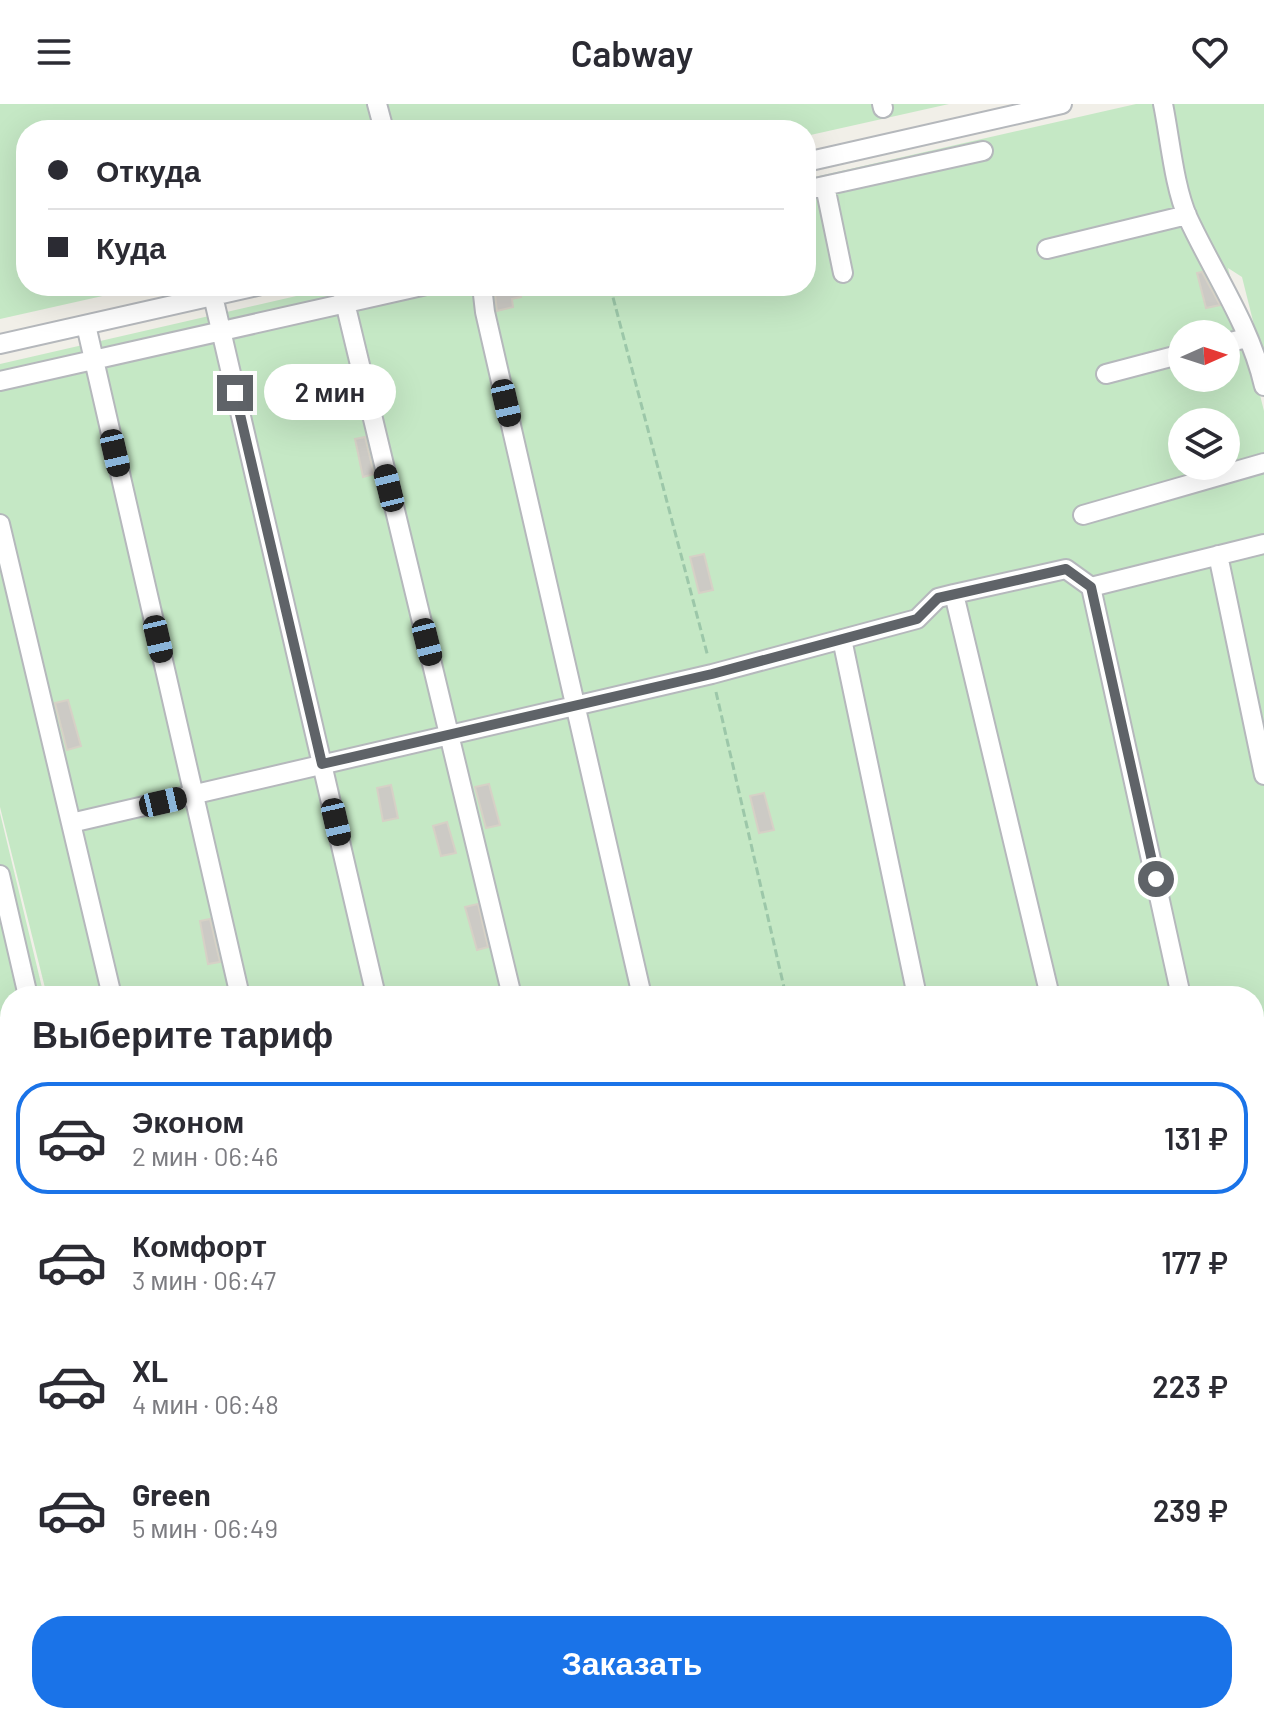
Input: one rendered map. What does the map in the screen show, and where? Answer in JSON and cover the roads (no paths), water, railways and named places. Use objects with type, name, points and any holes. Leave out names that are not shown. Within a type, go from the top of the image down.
[{"type":"street","points":[[816,160],[1062,104]]},
{"type":"street","points":[[1163,104],[1187,215],[1247,338],[1264,386]]},
{"type":"street","points":[[816,188],[983,151]]},
{"type":"street","points":[[825,186],[843,273]]},
{"type":"street","points":[[1047,249],[1187,215]]},
{"type":"street","points":[[0,344],[213,296],[374,986]]},
{"type":"street","points":[[0,381],[221,331],[340,296]]},
{"type":"street","points":[[343,296],[510,986]]},
{"type":"street","points":[[483,296],[640,986]]},
{"type":"street","points":[[86,325],[238,986]]},
{"type":"street","points":[[1240,340],[1247,338]]},
{"type":"street","points":[[1106,374],[1168,358]]},
{"type":"street","points":[[1083,515],[1264,463]]},
{"type":"street","points":[[0,524],[110,986]]},
{"type":"street","points":[[1091,587],[1264,544]]},
{"type":"street","points":[[1218,555],[1264,775]]},
{"type":"street","points":[[71,823],[712,674],[917,619],[938,598],[1066,569],[1091,587],[1179,986]]},
{"type":"street","points":[[954,594],[1048,986]]},
{"type":"street","points":[[842,639],[915,986]]},
{"type":"street","points":[[0,875],[7,943],[24,986]]}]
